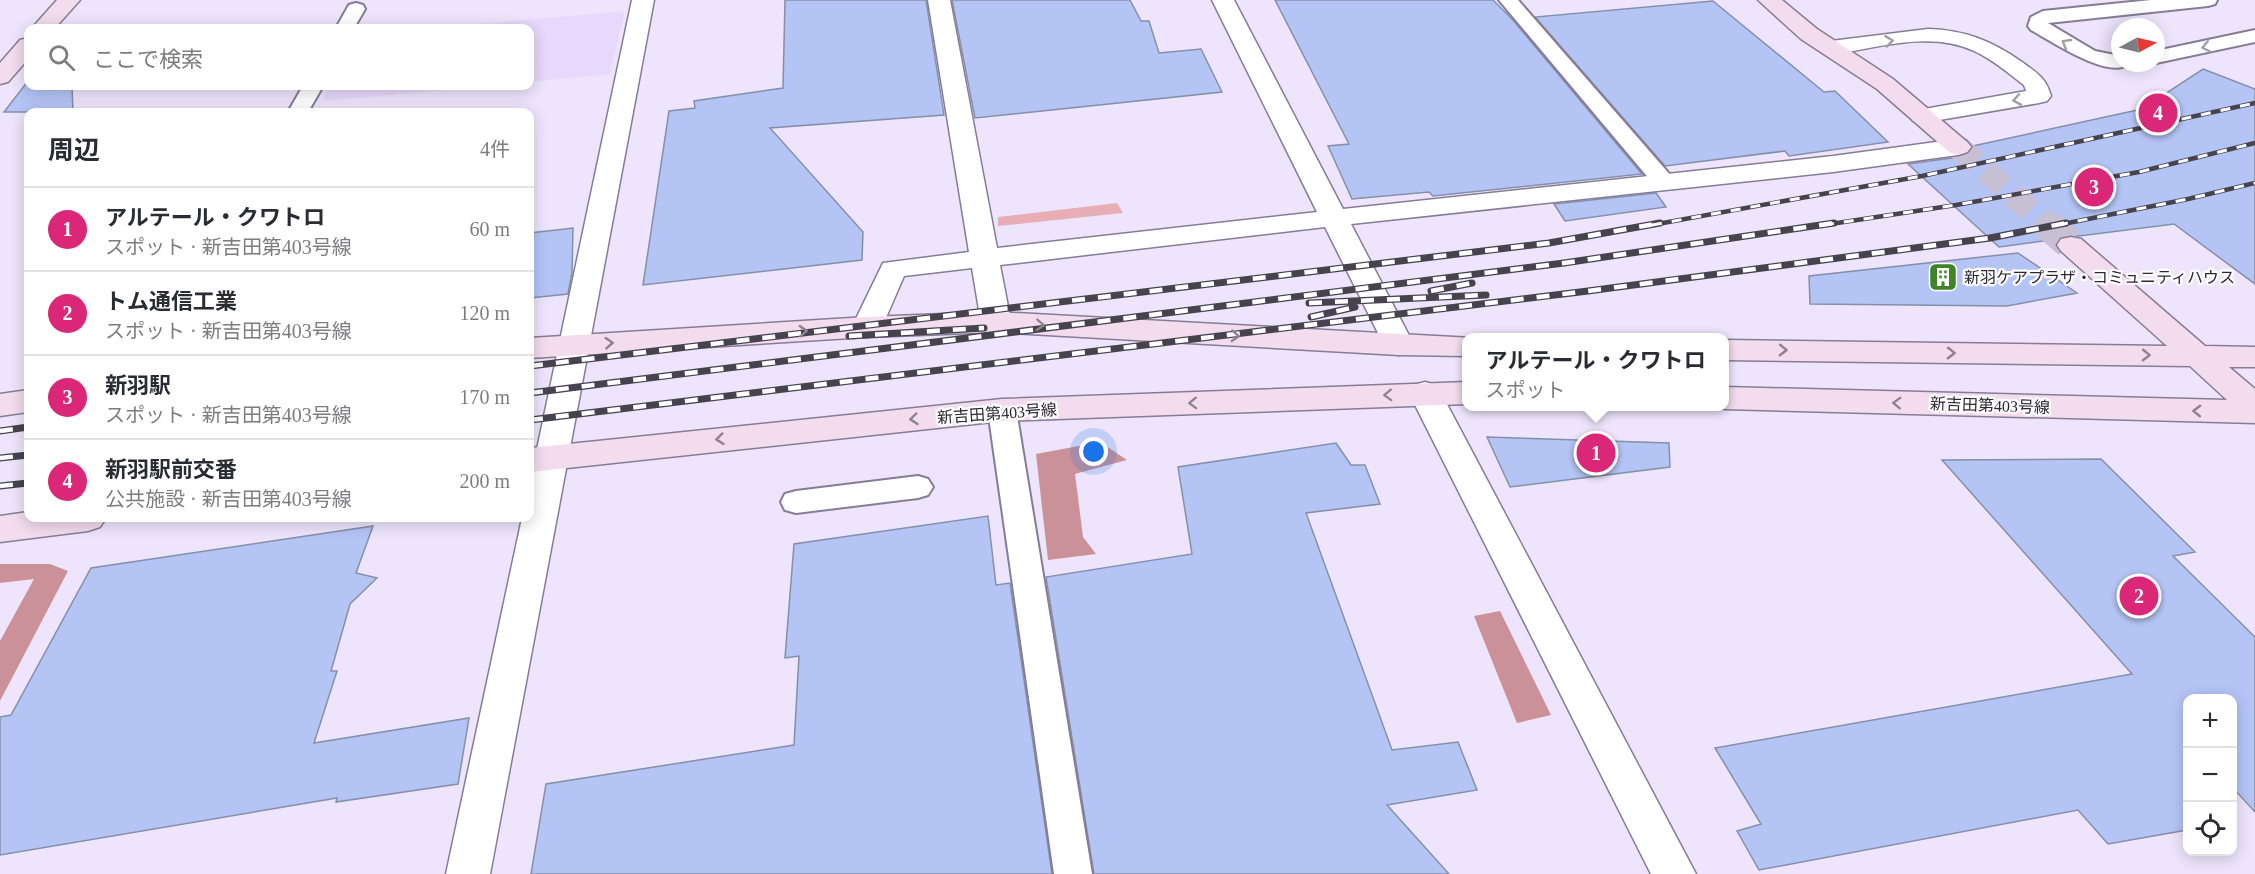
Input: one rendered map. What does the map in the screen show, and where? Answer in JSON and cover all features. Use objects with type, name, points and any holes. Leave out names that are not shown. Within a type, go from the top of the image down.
[{"type":"street","points":[[47,24],[69,0]]},
{"type":"street","points":[[534,498],[541,458],[574,346],[643,0]]},
{"type":"street","points":[[939,0],[996,322]]},
{"type":"street","points":[[1223,0],[1399,345]]},
{"type":"street","points":[[867,327],[893,269],[1833,164],[1958,147],[1885,84],[1809,34],[1769,0]]},
{"type":"street","points":[[1831,48],[1935,35],[1956,38],[1981,46],[2036,82],[2039,96],[1922,116]]},
{"type":"street","points":[[0,77],[24,50]]},
{"type":"street","points":[[2071,245],[2255,407]]},
{"type":"street","points":[[534,348],[867,327],[996,322],[1399,345],[1462,346]]},
{"type":"street","points":[[1729,350],[2255,357]]},
{"type":"street","points":[[1425,393],[1674,874]]},
{"type":"street","name":"新吉田第403号線","points":[[541,458],[1002,410],[1462,393]]},
{"type":"street","name":"新吉田第403号線","points":[[1729,398],[2255,412]]},
{"type":"street","points":[[0,405],[24,402]]},
{"type":"street","points":[[0,529],[56,522]]},
{"type":"street","points":[[468,874],[530,522]]},
{"type":"lane","points":[[1508,0],[1664,182]]},
{"type":"lane","points":[[2111,60],[2089,56],[2038,26],[2038,21],[2043,17],[2054,15],[2208,0]]},
{"type":"lane","points":[[347,24],[356,9]]},
{"type":"lane","points":[[2165,55],[2255,36]]},
{"type":"lane","points":[[300,108],[312,90]]},
{"type":"lane","points":[[1002,410],[1073,874]]},
{"type":"lane","points":[[796,502],[918,487]]},
{"type":"shaded area","points":[[625,11],[610,74],[534,82],[534,24],[480,24]]},
{"type":"shaded area","points":[[328,90],[446,90],[322,101]]},
{"type":"shaded area","points":[[1117,203],[1123,213],[998,226],[998,217]]},
{"type":"shaded area","points":[[1100,442],[1127,460],[1075,474],[1083,537],[1096,554],[1048,560],[1036,454]]},
{"type":"shaded area","points":[[0,564],[50,564],[68,571],[0,701],[0,641],[34,579],[0,583]]},
{"type":"shaded area","points":[[1500,611],[1551,715],[1517,723],[1474,616]]},
{"type":"building","points":[[785,0],[926,0],[944,115],[770,128],[863,232],[862,260],[643,285],[669,111],[695,108],[694,101],[783,88]]},
{"type":"building","points":[[952,0],[1130,0],[1141,21],[1149,21],[1159,53],[1201,49],[1222,92],[975,118]]},
{"type":"building","points":[[1275,0],[1493,0],[1512,19],[1642,174],[1433,196],[1429,192],[1352,199],[1328,146],[1349,144]]},
{"type":"building","points":[[1713,1],[1824,92],[1835,91],[1888,142],[1789,156],[1785,151],[1665,166],[1535,17]]},
{"type":"building","points":[[2203,69],[2255,89],[2255,284],[2174,224],[2079,236],[2071,235],[2058,239],[1999,247],[1908,164],[1959,157],[1969,153],[1973,146],[2142,109]]},
{"type":"building","points":[[24,86],[24,90],[72,90],[73,108],[24,108],[24,112],[4,112]]},
{"type":"building","points":[[1656,193],[1666,207],[1565,221],[1554,204]]},
{"type":"building","points":[[573,228],[572,272],[568,294],[534,298],[534,233]]},
{"type":"building","name":"新羽ケアプラザ・コミュニティハウス","points":[[2018,253],[2077,293],[2007,306],[1810,304],[1809,276]]},
{"type":"building","points":[[1487,437],[1669,443],[1670,467],[1510,487]]},
{"type":"building","points":[[1336,443],[1351,465],[1365,465],[1380,504],[1306,513],[1392,750],[1458,742],[1477,790],[1387,805],[1449,874],[1094,874],[1046,577],[1192,554],[1178,467]]},
{"type":"building","points":[[2101,459],[2195,552],[2173,556],[2255,637],[2255,812],[2237,792],[2237,694],[2183,694],[2183,831],[2108,844],[2078,810],[1759,870],[1737,831],[1761,824],[1715,748],[2132,674],[1942,460]]},
{"type":"building","points":[[988,516],[996,585],[1010,583],[1052,874],[531,874],[546,784],[794,745],[799,656],[785,658],[794,544]]},
{"type":"building","points":[[373,526],[356,573],[377,578],[350,604],[331,671],[337,671],[314,743],[469,718],[458,784],[336,802],[337,798],[0,855],[0,717],[11,715],[91,568]]},
{"type":"tunnel","points":[[1958,147],[2047,225]]},
{"type":"tunnel","points":[[2046,223],[2071,245]]},
{"type":"railway","points":[[1652,225],[1922,176],[2255,103]]},
{"type":"railway","points":[[1824,225],[1956,205],[2139,172],[2255,143]]},
{"type":"railway","points":[[2058,225],[2255,183]]},
{"type":"railway","points":[[534,366],[1549,243],[1660,223]]},
{"type":"railway","points":[[534,392],[1564,263],[1834,223]]},
{"type":"railway","points":[[534,420],[1588,291],[1990,238],[2066,223]]},
{"type":"railway","points":[[1431,291],[1472,283]]},
{"type":"railway","points":[[1309,303],[1486,295]]},
{"type":"railway","points":[[1311,317],[1355,307]]},
{"type":"railway","points":[[849,336],[984,328]]},
{"type":"railway","points":[[0,431],[24,428]]},
{"type":"railway","points":[[0,458],[24,455]]},
{"type":"railway","points":[[0,486],[24,483]]},
{"type":"place","name":"新羽駅前交番","points":[[2158,113]]},
{"type":"place","name":"新羽駅","points":[[2094,187]]},
{"type":"place","name":"新羽ケアプラザ・コミュニティハウス","points":[[1943,277]]},
{"type":"place","name":"アルテール・クワトロ","points":[[1596,453]]},
{"type":"place","name":"トム通信工業","points":[[2139,596]]}]
